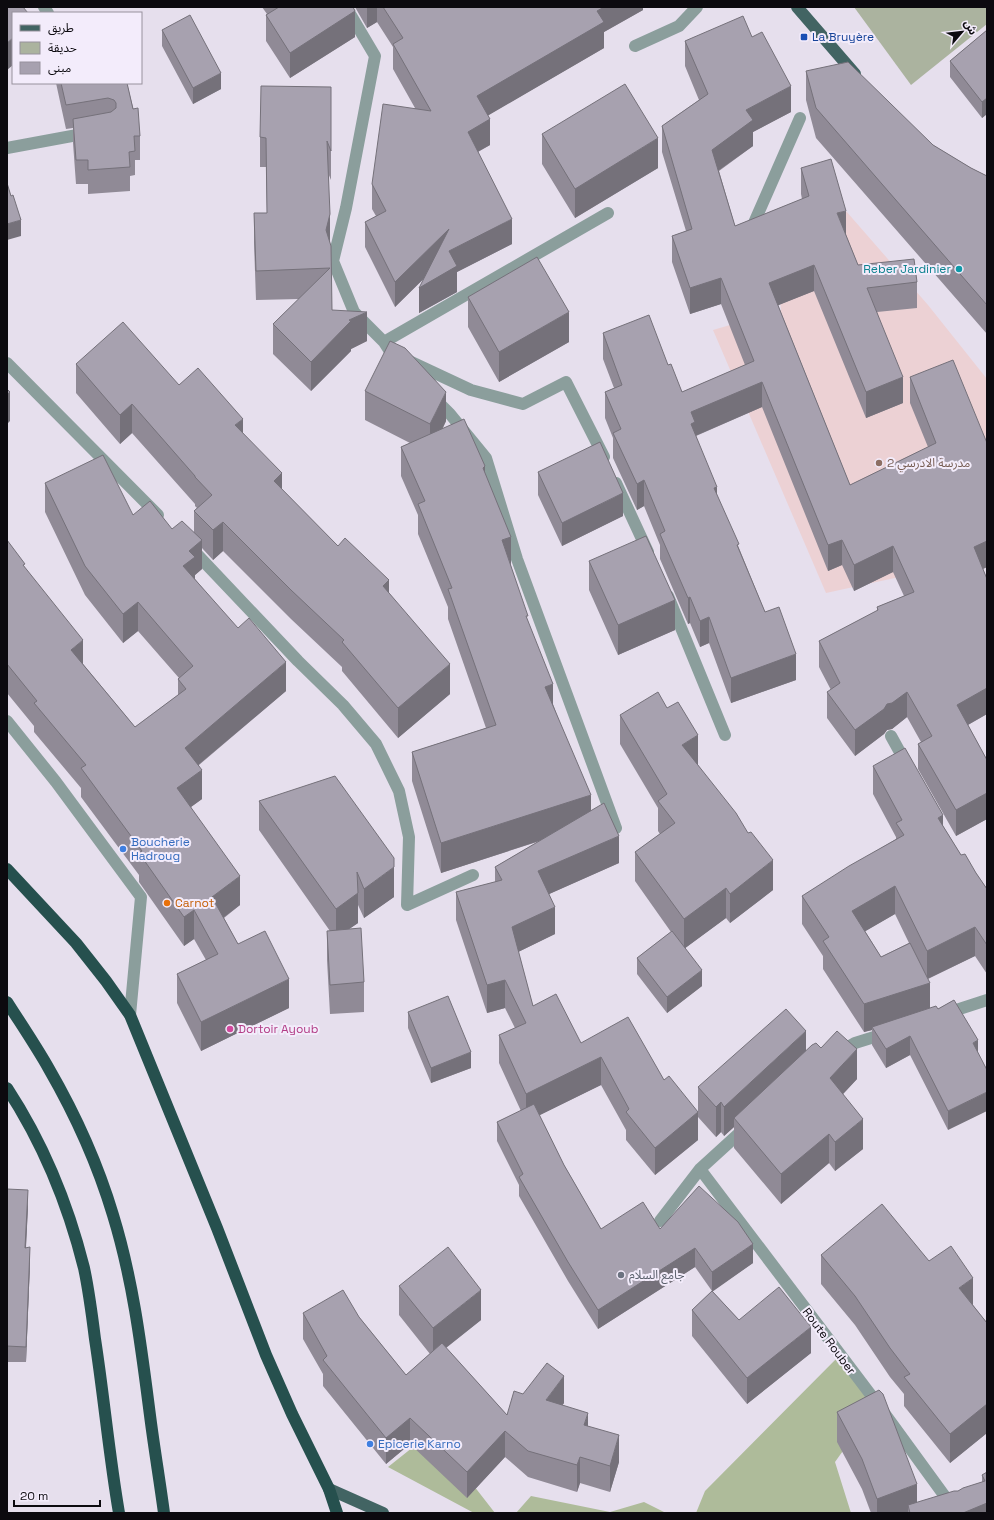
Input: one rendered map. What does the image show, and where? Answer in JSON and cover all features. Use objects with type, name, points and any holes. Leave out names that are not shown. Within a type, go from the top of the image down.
[{"type":"highway","points":[[7,869],[76,943],[106,981],[130,1015],[215,1221],[266,1355],[328,1489],[337,1513]]},
{"type":"highway","points":[[7,1002],[49,1069],[65,1100],[100,1176],[114,1216],[123,1250],[136,1318],[164,1513]]},
{"type":"highway","points":[[7,1088],[42,1148],[61,1192],[84,1268],[101,1377],[119,1513]]},
{"type":"main road","points":[[797,7],[860,80]]},
{"type":"main road","points":[[328,1489],[383,1513]]},
{"type":"street","points":[[346,7],[375,56],[346,208],[333,261],[354,312],[384,342],[391,353],[412,375]]},
{"type":"street","points":[[635,46],[679,26],[697,7]]},
{"type":"street","points":[[750,233],[800,118]]},
{"type":"street","points":[[7,148],[101,130]]},
{"type":"street","points":[[384,342],[608,213]]},
{"type":"street","points":[[391,353],[470,390],[523,404],[566,382],[610,469],[652,560]]},
{"type":"street","points":[[7,363],[167,524]]},
{"type":"street","points":[[428,392],[450,414],[486,458],[517,559],[616,828]]},
{"type":"street","points":[[183,540],[298,661],[343,705],[376,744],[399,791],[409,837],[407,905],[474,875]]},
{"type":"street","points":[[665,589],[725,735]]},
{"type":"street","points":[[7,721],[56,782],[141,897],[130,1015]]},
{"type":"street","points":[[891,736],[913,777]]},
{"type":"street","points":[[936,1017],[987,1000]]},
{"type":"street","points":[[828,1058],[855,1043],[899,1029]]},
{"type":"street","points":[[660,1221],[700,1170],[751,1122]]},
{"type":"street","name":"Route Rouber","points":[[700,1170],[877,1403],[957,1513]]},
{"type":"shaded area","name":"مدرسة الادرسي 2","points":[[839,203],[928,305],[987,379],[987,546],[936,569],[826,593],[713,330],[781,310],[771,213]]},
{"type":"green space","points":[[854,7],[987,7],[987,24],[911,85]]},
{"type":"green space","points":[[840,1355],[877,1403],[835,1462],[851,1513],[696,1513],[705,1491]]},
{"type":"green space","points":[[432,1432],[495,1513],[474,1513],[388,1467]]},
{"type":"green space","points":[[531,1496],[610,1512],[644,1502],[666,1513],[516,1513]]},
{"type":"building","points":[[7,7],[23,7],[27,12],[12,12],[12,39],[7,43]]},
{"type":"building","points":[[279,7],[353,7],[355,11],[290,53],[266,15]]},
{"type":"building","points":[[383,7],[604,7],[597,11],[604,22],[477,96],[490,119],[468,132],[512,219],[449,251],[457,266],[419,288],[449,229],[395,282],[365,222],[386,211],[372,184],[383,104],[431,111],[393,44],[403,38]]},
{"type":"building","points":[[190,15],[221,73],[193,88],[162,30]]},
{"type":"building","points":[[743,16],[752,37],[762,32],[791,86],[746,110],[753,120],[712,150],[735,226],[809,196],[801,168],[831,159],[846,211],[837,213],[858,265],[914,259],[917,282],[867,288],[903,377],[866,392],[814,265],[769,283],[850,485],[936,443],[910,377],[953,360],[987,443],[987,541],[974,547],[987,579],[987,688],[957,705],[987,760],[987,793],[956,810],[918,744],[932,736],[907,692],[892,703],[887,704],[884,709],[855,730],[827,692],[840,683],[819,641],[878,610],[877,607],[914,592],[893,546],[854,565],[842,540],[828,545],[762,382],[691,412],[695,422],[691,424],[717,487],[714,488],[739,544],[737,545],[765,612],[779,607],[796,654],[731,678],[709,617],[700,621],[690,597],[688,598],[660,534],[665,531],[644,480],[637,484],[613,433],[621,429],[605,392],[622,385],[603,333],[649,315],[668,365],[671,364],[682,392],[754,361],[721,278],[690,288],[672,236],[692,229],[662,126],[708,94],[685,41]]},
{"type":"building","points":[[987,30],[987,98],[982,102],[950,61]]},
{"type":"building","name":"Reber Jardinier","points":[[848,62],[933,145],[987,176],[987,305],[816,108],[806,71]]},
{"type":"building","points":[[61,84],[127,84],[133,109],[138,108],[140,136],[134,136],[135,151],[129,152],[130,167],[88,170],[88,160],[76,160],[73,119],[111,112],[116,108],[116,103],[114,100],[108,98],[66,105]]},
{"type":"building","points":[[625,84],[658,138],[575,189],[542,134]]},
{"type":"building","points":[[261,86],[331,87],[331,151],[327,141],[330,214],[326,230],[331,246],[332,310],[367,312],[349,320],[351,321],[311,362],[273,324],[330,268],[256,271],[254,213],[267,213],[266,138],[260,137]]},
{"type":"building","points":[[7,183],[11,196],[13,195],[21,220],[7,224]]},
{"type":"building","points":[[537,257],[569,312],[499,352],[468,297]]},
{"type":"building","points":[[123,322],[179,385],[198,368],[243,419],[235,425],[282,473],[274,481],[338,546],[345,538],[389,580],[383,586],[450,664],[398,708],[342,642],[344,640],[291,590],[223,522],[213,530],[194,511],[212,495],[132,404],[120,415],[76,364]]},
{"type":"building","points":[[390,341],[405,348],[446,392],[430,424],[365,391]]},
{"type":"building","points":[[464,419],[485,466],[483,468],[511,537],[502,540],[528,616],[526,616],[553,684],[545,687],[591,795],[441,843],[412,752],[496,725],[448,589],[452,588],[418,504],[425,501],[401,447]]},
{"type":"building","points":[[600,442],[623,493],[562,523],[538,472]]},
{"type":"building","points":[[103,455],[133,515],[150,501],[172,529],[182,521],[202,540],[189,551],[195,557],[183,566],[238,628],[249,618],[286,662],[185,748],[202,770],[177,788],[240,876],[212,897],[238,944],[265,931],[289,979],[201,1022],[177,974],[218,954],[194,910],[184,917],[139,853],[142,851],[81,768],[86,765],[34,703],[37,701],[7,664],[7,540],[25,564],[23,565],[83,640],[71,650],[135,727],[186,689],[178,679],[193,666],[138,602],[123,614],[85,566],[45,483]]},
{"type":"building","points":[[646,536],[675,600],[618,625],[589,561]]},
{"type":"building","points":[[658,692],[667,708],[678,702],[698,735],[682,745],[736,813],[748,833],[751,832],[773,860],[730,894],[726,888],[684,919],[635,852],[675,823],[658,801],[667,794],[620,715]]},
{"type":"building","points":[[905,748],[943,815],[938,818],[961,855],[965,854],[987,889],[987,945],[975,927],[927,951],[895,886],[852,911],[881,957],[910,943],[930,983],[864,1004],[823,941],[829,937],[802,896],[849,866],[904,835],[896,823],[902,820],[873,766]]},
{"type":"building","points":[[335,776],[394,858],[394,867],[364,889],[357,872],[358,893],[336,909],[259,801]]},
{"type":"building","points":[[604,803],[619,836],[538,871],[555,907],[512,927],[533,1006],[556,994],[581,1043],[628,1017],[664,1080],[669,1076],[698,1112],[655,1148],[626,1112],[629,1109],[601,1057],[526,1094],[499,1035],[526,1023],[505,980],[487,985],[456,892],[502,880],[495,867]]},
{"type":"building","points":[[361,928],[364,982],[330,985],[327,931]]},
{"type":"building","points":[[672,931],[702,970],[667,997],[637,958]]},
{"type":"building","points":[[448,996],[471,1052],[431,1068],[408,1012]]},
{"type":"building","points":[[954,1000],[978,1040],[973,1043],[987,1070],[987,1092],[948,1111],[910,1036],[886,1049],[872,1027],[936,1006],[938,1009]]},
{"type":"building","points":[[786,1009],[806,1031],[724,1107],[721,1102],[716,1107],[698,1087]]},
{"type":"building","points":[[837,1031],[857,1049],[830,1078],[863,1119],[835,1142],[829,1134],[781,1174],[734,1118],[812,1045],[816,1043],[821,1048]]},
{"type":"building","points":[[534,1104],[564,1165],[601,1229],[643,1202],[660,1229],[699,1186],[738,1222],[753,1244],[712,1272],[695,1248],[598,1310],[568,1262],[519,1177],[523,1174],[497,1122]]},
{"type":"building","points":[[7,1189],[28,1190],[25,1248],[30,1247],[26,1347],[7,1346]]},
{"type":"building","points":[[882,1204],[929,1261],[951,1246],[973,1278],[959,1288],[987,1323],[987,1404],[950,1434],[904,1377],[910,1374],[890,1348],[855,1296],[821,1255]]},
{"type":"building","points":[[448,1247],[481,1290],[433,1328],[399,1286]]},
{"type":"building","points":[[779,1287],[811,1327],[747,1378],[692,1310],[712,1291],[739,1320]]},
{"type":"building","points":[[343,1290],[359,1317],[406,1375],[442,1343],[507,1415],[514,1391],[523,1394],[547,1363],[564,1376],[546,1400],[588,1413],[584,1425],[619,1435],[610,1466],[580,1457],[577,1465],[528,1451],[505,1431],[467,1472],[410,1418],[386,1438],[323,1360],[327,1356],[303,1313]]},
{"type":"building","points":[[879,1390],[883,1394],[917,1484],[877,1499],[862,1459],[837,1412]]},
{"type":"building","points":[[987,1472],[987,1503],[963,1513],[910,1513],[908,1505],[958,1491],[985,1481],[982,1475]]},
{"type":"place","name":"La Bruyère","points":[[804,37]]},
{"type":"place","name":"Reber Jardinier","points":[[959,269]]},
{"type":"place","name":"مدرسة الادرسي 2","points":[[879,463]]},
{"type":"place","name":"Boucherie Hadroug","points":[[123,849]]},
{"type":"place","name":"Carnot","points":[[167,903]]},
{"type":"place","name":"Dortoir Ayoub","points":[[230,1029]]},
{"type":"place","name":"جامع السلام","points":[[621,1275]]},
{"type":"place","name":"Epicerie Karno","points":[[370,1444]]}]
